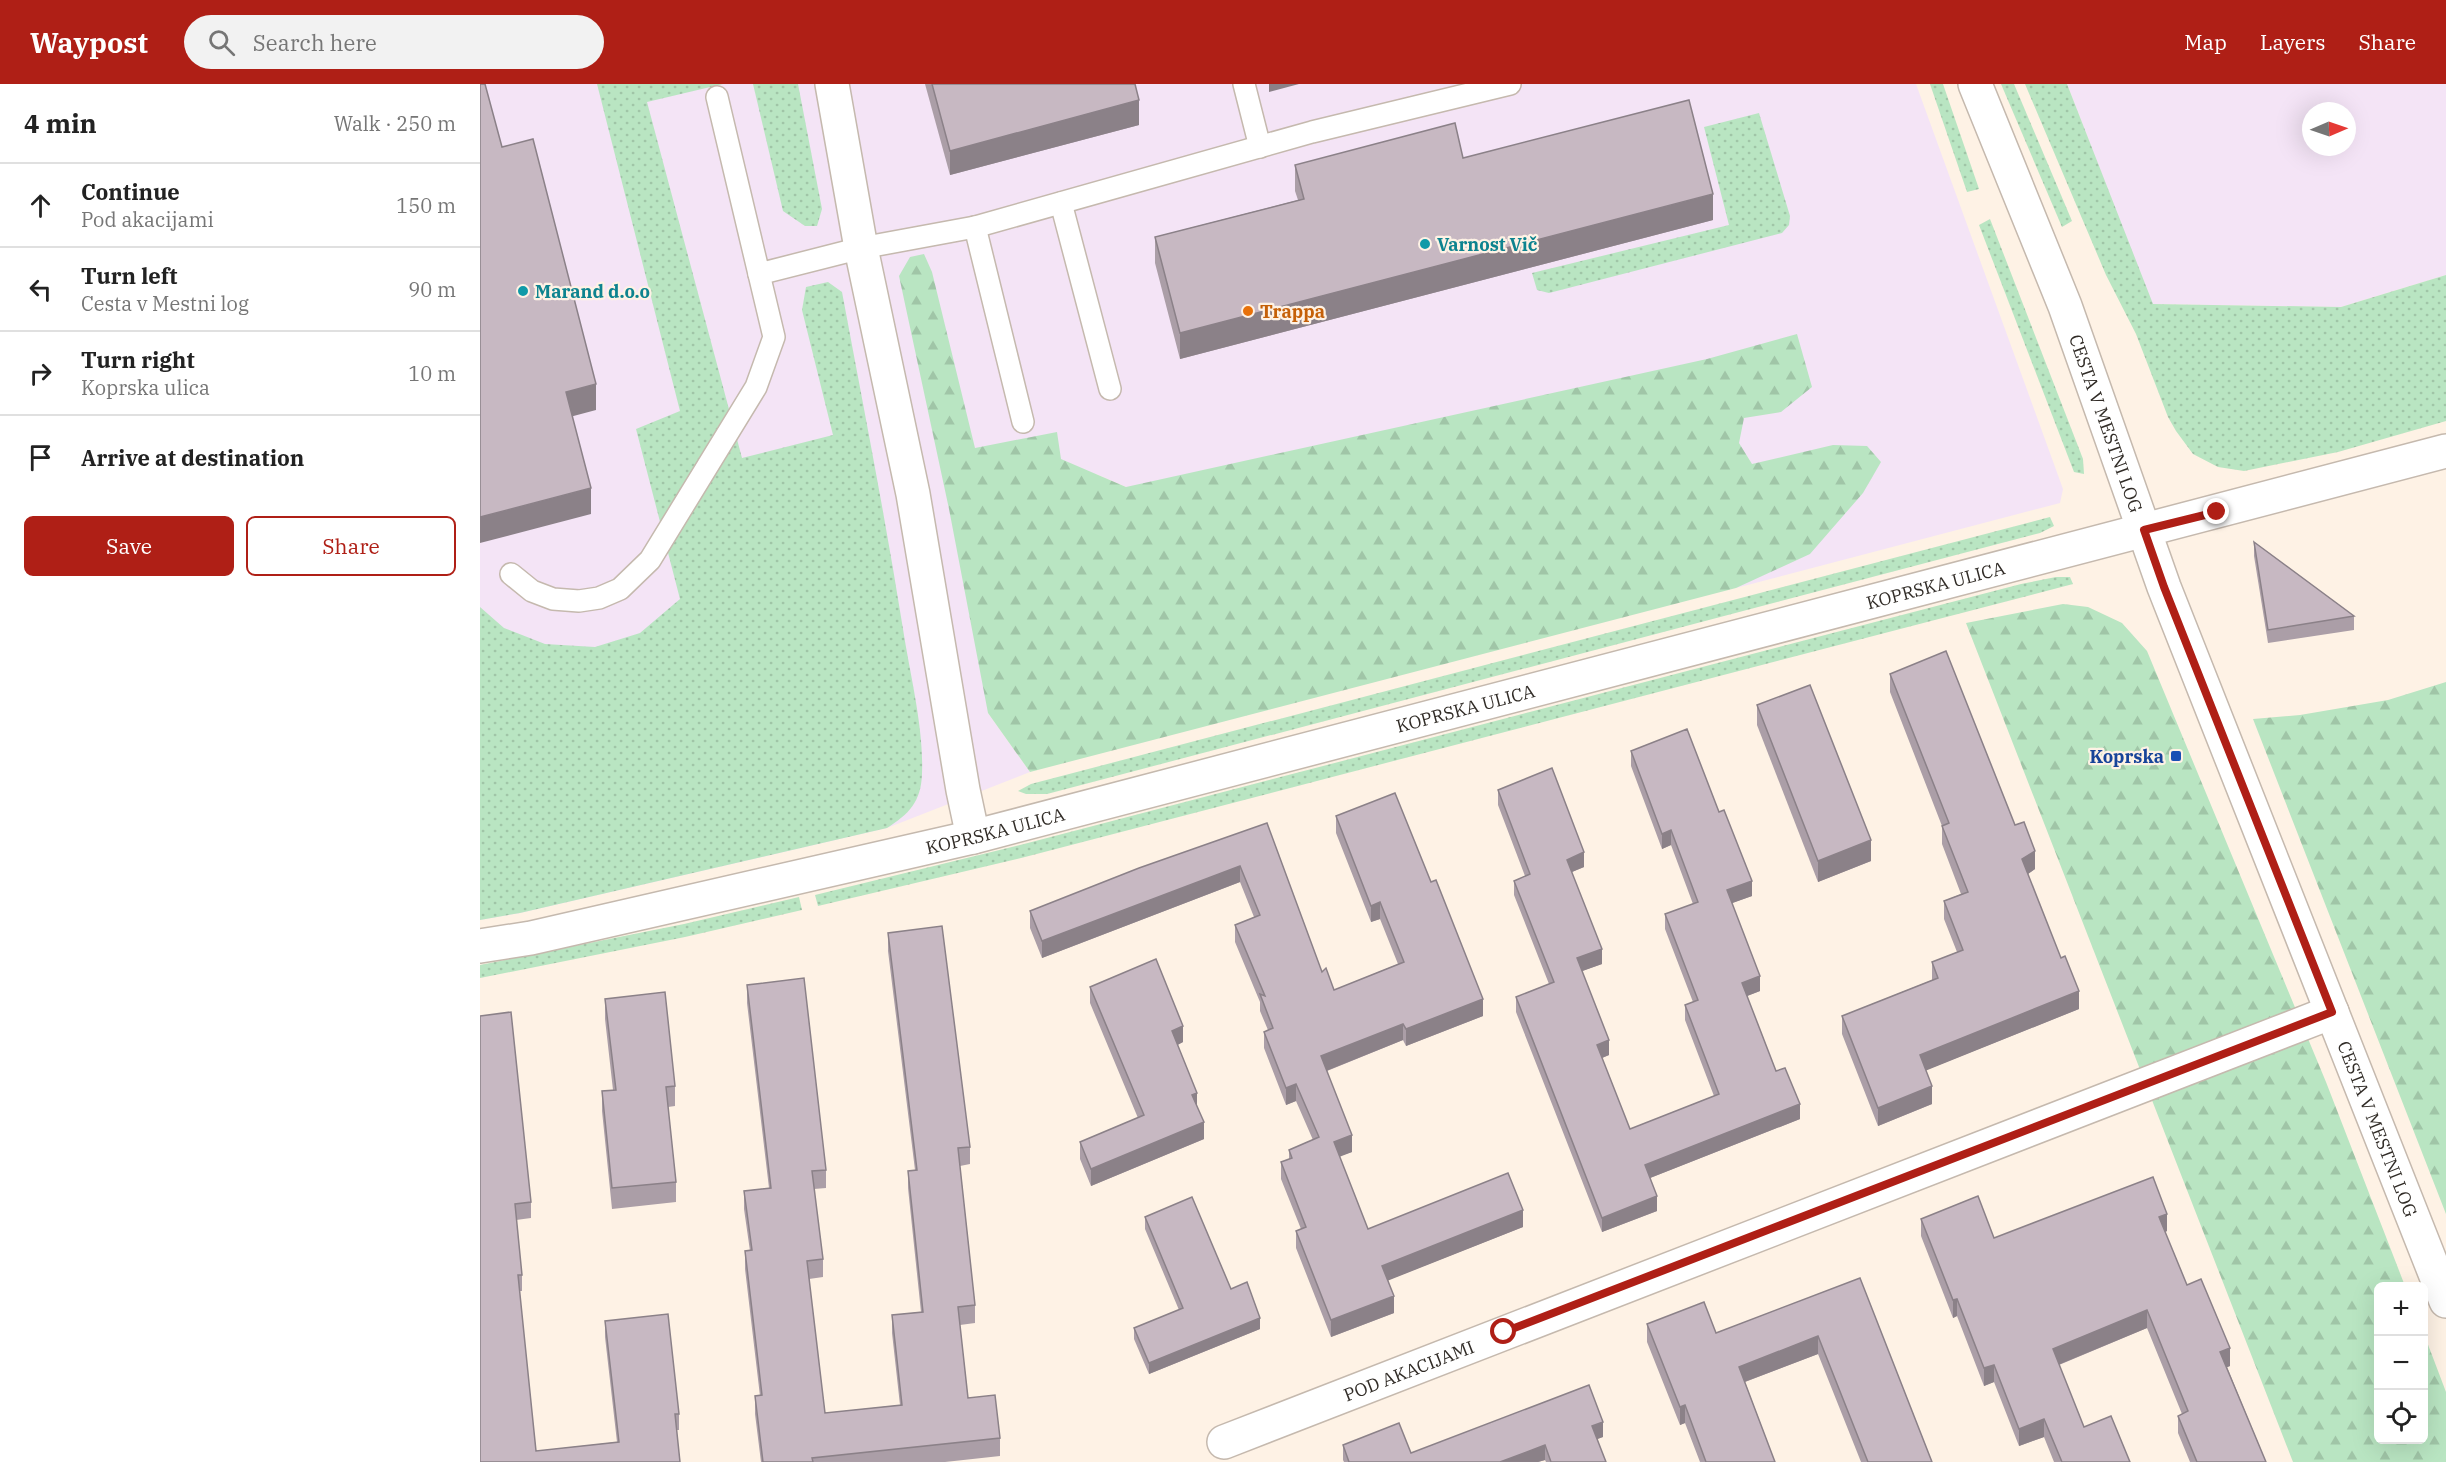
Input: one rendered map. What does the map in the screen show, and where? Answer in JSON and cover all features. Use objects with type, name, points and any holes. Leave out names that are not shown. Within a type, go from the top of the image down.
[{"type":"street","points":[[832,84],[861,248],[913,494],[973,837]]},
{"type":"street","name":"CESTA V MESTNI LOG","points":[[1975,84],[2065,306],[2164,587],[2446,1300]]},
{"type":"street","name":"KOPRSKA ULICA","points":[[480,946],[531,938],[973,837],[2446,451]]},
{"type":"street","name":"POD AKACIJAMI","points":[[1224,1442],[2332,1012]]},
{"type":"lane","points":[[1244,84],[1260,147]]},
{"type":"lane","points":[[759,274],[861,248],[975,227],[1312,132],[1510,84]]},
{"type":"lane","points":[[511,574],[532,591],[554,599],[579,601],[599,598],[620,589],[650,560],[756,387],[774,337],[717,97]]},
{"type":"lane","points":[[1061,203],[1110,389]]},
{"type":"lane","points":[[975,227],[1023,422]]},
{"type":"shaded area","points":[[480,84],[1916,84],[2063,489],[2060,503],[1736,588],[1126,487],[1096,474],[988,713],[1030,772],[887,828],[520,913],[480,920]]},
{"type":"shaded area","points":[[2067,84],[2446,84],[2446,275],[2341,307],[2152,304]]},
{"type":"green space","points":[[597,84],[723,84],[647,102],[742,458],[833,435],[802,310],[806,287],[828,282],[842,292],[916,702],[921,738],[921,784],[912,806],[902,818],[887,828],[520,913],[480,920],[480,607],[504,628],[545,644],[595,647],[640,633],[680,599],[636,429],[680,411]]},
{"type":"green space","points":[[753,84],[798,84],[822,209],[817,226],[805,226],[783,211]]},
{"type":"green space","points":[[1930,84],[1943,84],[1979,189],[1967,192]]},
{"type":"green space","points":[[2001,84],[2014,84],[2072,221],[2062,227]]},
{"type":"green space","points":[[2025,84],[2067,84],[2153,304],[2341,307],[2446,275],[2446,421],[2338,452],[2244,471],[2218,467],[2193,454],[2168,417],[2136,334],[2106,275]]},
{"type":"green space","points":[[1759,113],[1790,216],[1789,225],[1782,233],[1549,293],[1537,290],[1532,273],[1729,225],[1704,127]]},
{"type":"green space","points":[[1990,219],[2083,459],[2084,474],[2074,472],[1979,225]]},
{"type":"green space","points":[[924,254],[932,272],[975,448],[1057,432],[1061,459],[1126,487],[1707,359],[1797,334],[1812,387],[1781,412],[1744,418],[1739,443],[1752,464],[1833,445],[1867,446],[1881,462],[1863,493],[1810,554],[1736,588],[1030,772],[988,713],[949,509],[899,276],[910,257]]},
{"type":"green space","points":[[2050,517],[2054,526],[2040,533],[1047,794],[1026,794],[1018,791],[1031,784]]},
{"type":"green space","points":[[2056,577],[2070,577],[2073,584],[1025,857],[818,906],[815,895],[1024,844],[2021,584]]},
{"type":"green space","points":[[2063,604],[2088,607],[2122,623],[2147,651],[2326,1082],[2403,1282],[2374,1282],[2374,1444],[2428,1444],[2428,1345],[2446,1392],[2446,1462],[2293,1462],[1966,623]]},
{"type":"green space","points":[[2446,682],[2446,1214],[2253,719],[2300,715],[2388,700]]},
{"type":"green space","points":[[799,897],[802,910],[685,937],[480,978],[480,965],[684,924]]},
{"type":"building","name":"Marand d.o.o","points":[[480,84],[485,84],[502,147],[533,139],[596,384],[566,392],[591,488],[480,517]]},
{"type":"building","points":[[932,84],[1135,84],[1139,100],[950,151]]},
{"type":"building","name":"Varnost Vič","points":[[1689,100],[1713,194],[1180,333],[1155,237],[1304,199],[1295,165],[1455,123],[1463,158]]},
{"type":"building","points":[[2254,542],[2354,616],[2268,630]]},
{"type":"building","points":[[1946,651],[2015,825],[2024,822],[2035,851],[2022,859],[2061,958],[2065,956],[2079,991],[1920,1055],[1932,1086],[1878,1108],[1842,1016],[1938,978],[1932,962],[1963,950],[1944,901],[1968,892],[1942,826],[1949,823],[1890,674]]},
{"type":"building","points":[[1810,685],[1871,840],[1818,861],[1757,705]]},
{"type":"building","points":[[1687,729],[1719,812],[1724,810],[1752,881],[1727,890],[1760,976],[1742,983],[1776,1071],[1785,1068],[1800,1104],[1645,1165],[1657,1196],[1602,1218],[1516,997],[1554,982],[1514,881],[1530,874],[1498,790],[1552,768],[1584,852],[1567,860],[1602,949],[1577,958],[1609,1040],[1597,1045],[1630,1129],[1719,1094],[1685,1005],[1698,1000],[1665,914],[1698,902],[1671,830],[1662,834],[1631,751]]},
{"type":"building","points":[[1395,793],[1431,882],[1436,880],[1483,999],[1406,1029],[1403,1024],[1321,1056],[1352,1135],[1334,1142],[1368,1229],[1508,1173],[1523,1210],[1382,1266],[1394,1296],[1331,1320],[1296,1231],[1306,1227],[1281,1162],[1292,1158],[1289,1150],[1319,1137],[1296,1084],[1286,1088],[1264,1032],[1273,1028],[1260,994],[1265,996],[1235,925],[1260,915],[1240,866],[1042,941],[1030,911],[1139,868],[1267,823],[1322,972],[1326,968],[1334,990],[1404,962],[1380,902],[1371,906],[1336,816]]},
{"type":"building","points":[[942,926],[970,1147],[958,1148],[975,1305],[958,1307],[968,1398],[995,1395],[1000,1438],[812,1458],[813,1462],[763,1462],[755,1396],[762,1395],[745,1251],[752,1250],[744,1191],[771,1188],[747,985],[804,978],[826,1170],[812,1171],[823,1259],[807,1261],[825,1413],[902,1405],[892,1315],[923,1312],[908,1171],[917,1170],[888,933]]},
{"type":"building","points":[[1156,959],[1183,1026],[1172,1031],[1197,1093],[1192,1095],[1204,1122],[1091,1169],[1080,1142],[1144,1115],[1090,987]]},
{"type":"building","points":[[665,992],[675,1086],[666,1087],[676,1182],[612,1188],[602,1091],[616,1090],[605,999]]},
{"type":"building","points":[[511,1012],[531,1202],[515,1204],[522,1275],[518,1275],[536,1451],[619,1442],[605,1321],[668,1314],[679,1414],[675,1414],[680,1462],[480,1462],[480,1016]]},
{"type":"building","points":[[2153,1177],[2167,1214],[2159,1217],[2187,1285],[2201,1279],[2230,1348],[2220,1352],[2266,1462],[2197,1462],[2178,1416],[2188,1411],[2147,1310],[2053,1349],[2084,1427],[2111,1416],[2130,1462],[2062,1462],[2044,1419],[2019,1429],[1994,1365],[1984,1368],[1957,1299],[1953,1300],[1921,1219],[1978,1196],[1994,1238]]},
{"type":"building","points":[[1192,1197],[1231,1289],[1247,1282],[1260,1318],[1149,1363],[1134,1328],[1183,1308],[1145,1217]]},
{"type":"building","points":[[1860,1278],[1932,1462],[1868,1462],[1818,1336],[1739,1367],[1775,1462],[1706,1462],[1685,1405],[1680,1407],[1647,1324],[1704,1302],[1716,1333]]},
{"type":"building","points":[[1589,1385],[1603,1422],[1592,1426],[1606,1462],[1551,1462],[1545,1445],[1500,1462],[1349,1462],[1343,1445],[1399,1423],[1411,1453]]},
{"type":"place","name":"Varnost Vič","points":[[1425,244]]},
{"type":"place","name":"Marand d.o.o","points":[[523,291]]},
{"type":"place","name":"Trappa","points":[[1248,311]]},
{"type":"place","name":"Koprska","points":[[2176,756]]},
{"type":"route","points":[[1504,1332],[2332,1012],[2164,587],[2144,530],[2217,512]]}]
